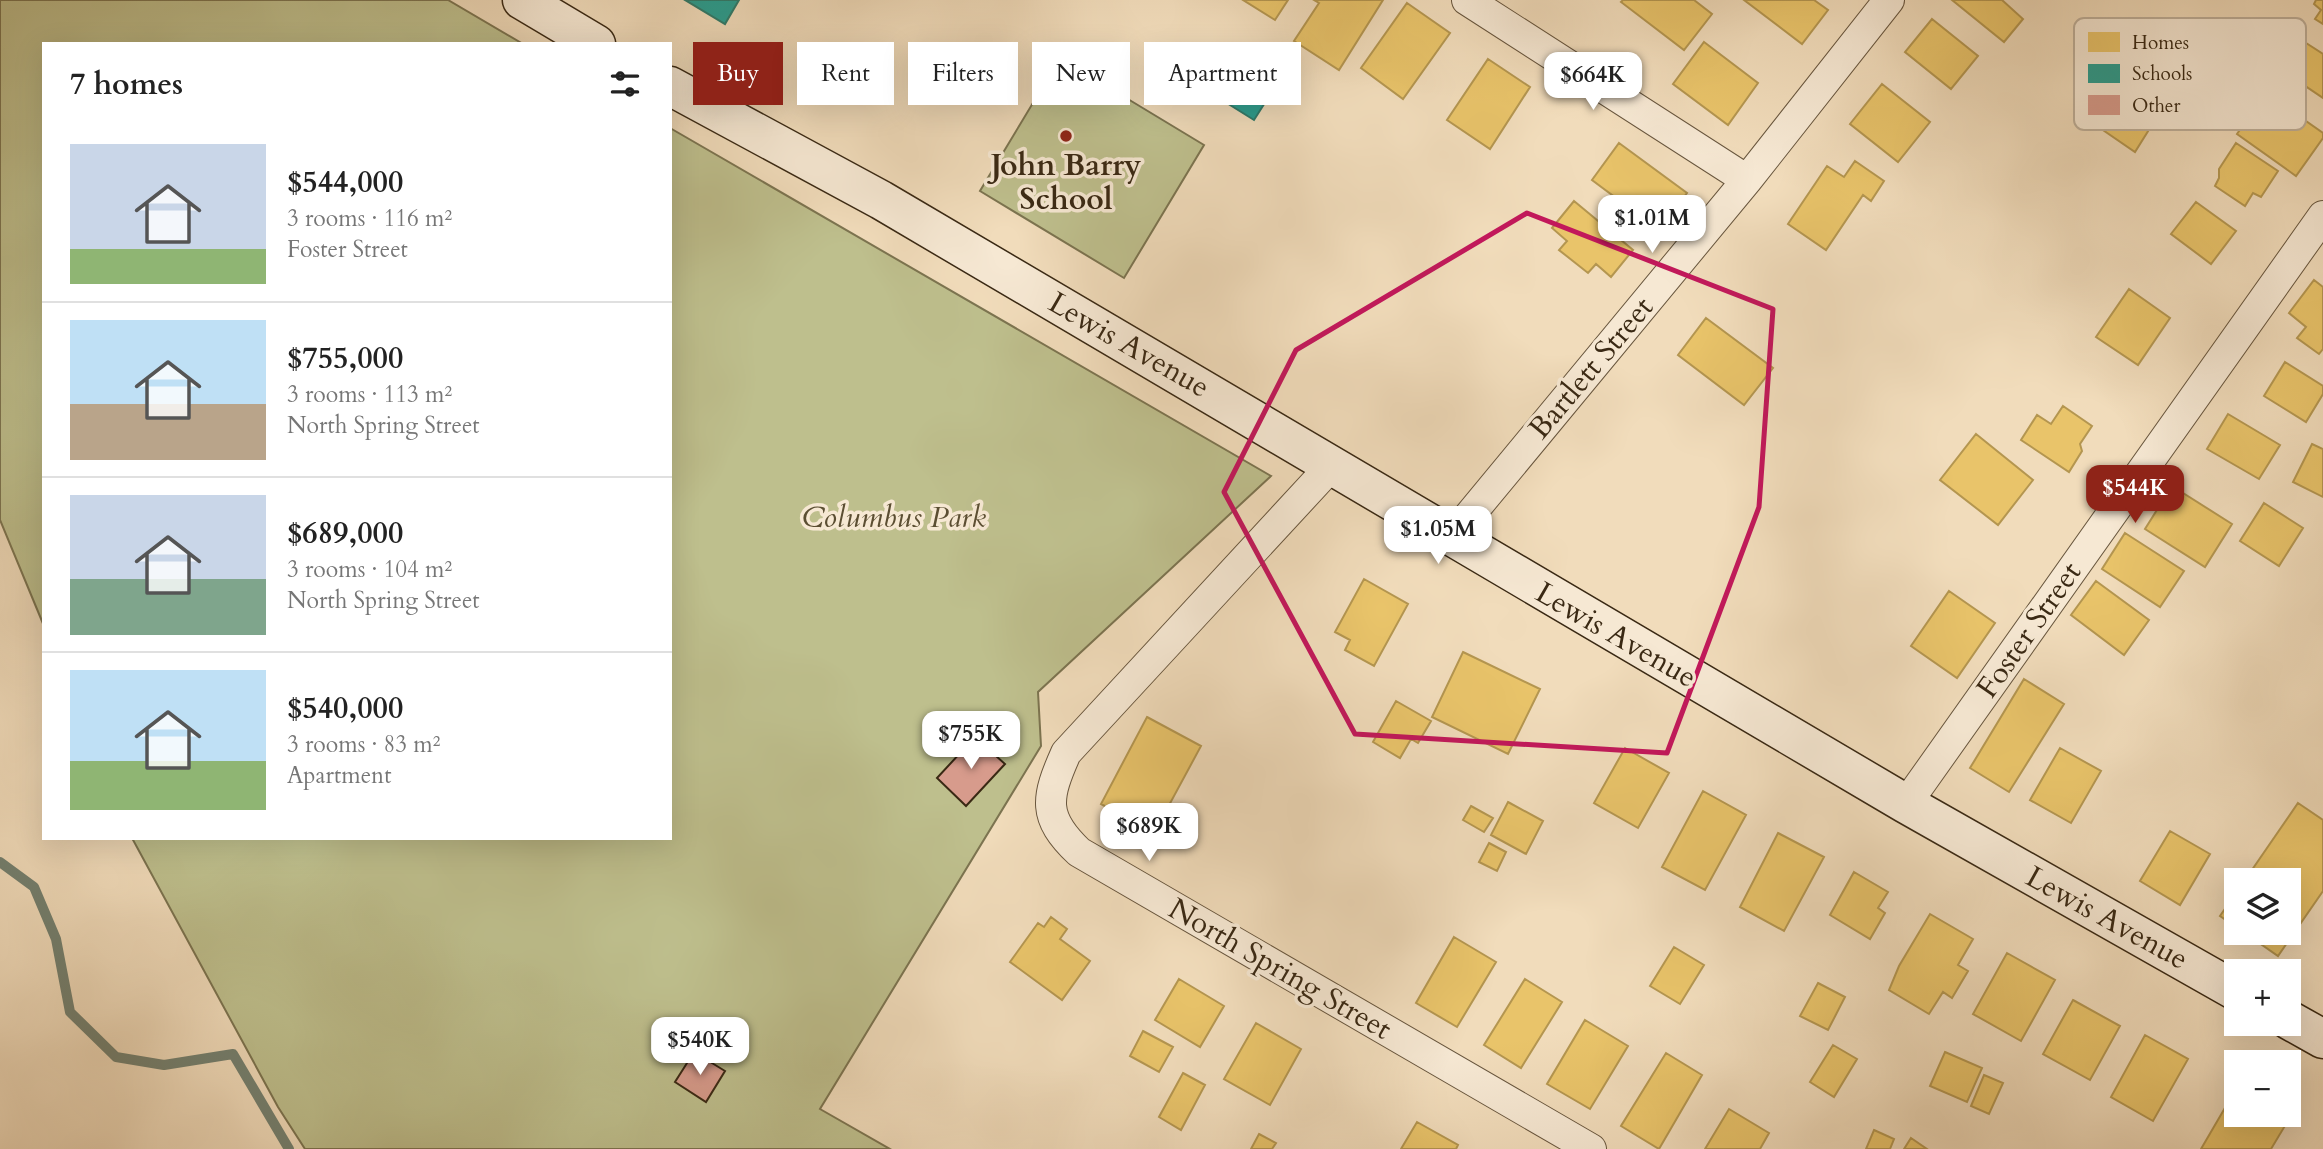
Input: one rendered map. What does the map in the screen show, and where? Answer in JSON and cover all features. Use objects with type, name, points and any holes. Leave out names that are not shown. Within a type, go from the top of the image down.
[{"type":"main road","points":[[522,0],[593,42]]},
{"type":"main road","name":"Lewis Avenue","points":[[672,87],[893,207],[1333,464],[1450,538],[1906,804],[2224,984]]},
{"type":"main road","points":[[2301,1027],[2323,1039]]},
{"type":"street","points":[[1466,0],[1747,180]]},
{"type":"street","name":"Bartlett Street","points":[[1450,538],[1747,180],[1889,0]]},
{"type":"street","name":"Foster Street","points":[[1906,804],[2323,216]]},
{"type":"street","name":"North Spring Street","points":[[1333,464],[1066,753],[1054,781],[1051,805],[1058,832],[1079,852],[1591,1149]]},
{"type":"highlighted area","points":[[1527,213],[1773,309],[1759,507],[1667,753],[1355,734],[1224,492],[1296,350]]},
{"type":"green space","points":[[0,0],[448,0],[520,42],[42,42],[42,621],[0,520]]},
{"type":"green space","points":[[1130,100],[1204,145],[1124,278],[980,191],[1032,105],[1130,105]]},
{"type":"green space","name":"Columbus Park","points":[[672,129],[1271,476],[1038,692],[1041,746],[820,1109],[890,1149],[305,1149],[278,1107],[133,840],[672,840]]},
{"type":"building: Homes","points":[[1243,0],[1288,0],[1275,20]]},
{"type":"building: Homes","points":[[1314,0],[1383,0],[1339,70],[1301,46],[1301,42],[1294,41],[1319,3]]},
{"type":"building: Homes","points":[[1694,0],[1712,14],[1684,50],[1621,2]]},
{"type":"building: Homes","points":[[1744,0],[1814,0],[1828,10],[1802,44]]},
{"type":"building: Homes","points":[[1952,0],[2002,0],[2023,19],[2004,42]]},
{"type":"building: Homes","points":[[2316,0],[2323,0],[2323,24],[2315,19],[2321,10],[2314,4]]},
{"type":"building: Homes","points":[[1407,3],[1450,33],[1403,99],[1361,68]]},
{"type":"building: Homes","points":[[1932,19],[1978,56],[1951,89],[1905,52]]},
{"type":"building: Homes","points":[[1704,42],[1758,83],[1728,125],[1673,84]]},
{"type":"building: Homes","points":[[2306,43],[2323,54],[2323,98],[2306,87]]},
{"type":"building: Homes","points":[[1488,59],[1530,87],[1490,149],[1447,120]]},
{"type":"building: Homes","points":[[1882,84],[1930,122],[1898,162],[1850,124]]},
{"type":"building: Homes","points":[[2306,121],[2323,133],[2323,138],[2296,176],[2237,134],[2240,130],[2306,130]]},
{"type":"building: Homes","points":[[2103,130],[2149,130],[2135,152]]},
{"type":"building: Homes","points":[[1619,143],[1687,193],[1659,230],[1592,180]]},
{"type":"building: Homes","points":[[2236,143],[2278,171],[2261,197],[2253,193],[2245,206],[2215,186],[2219,169]]},
{"type":"building: Homes","points":[[1855,161],[1884,181],[1871,201],[1863,195],[1826,250],[1788,224],[1827,166],[1844,177]]},
{"type":"building: Homes","points":[[1574,201],[1633,250],[1611,277],[1596,264],[1588,273],[1559,250],[1567,241],[1552,228]]},
{"type":"building: Homes","points":[[2196,202],[2236,231],[2211,264],[2171,234]]},
{"type":"building: Homes","points":[[2314,280],[2323,287],[2323,349],[2319,354],[2297,338],[2306,327],[2289,313]]},
{"type":"building: Homes","points":[[2129,289],[2170,318],[2138,365],[2096,337]]},
{"type":"building: Homes","points":[[1706,318],[1773,368],[1744,405],[1678,355]]},
{"type":"building: Homes","points":[[2285,362],[2323,386],[2323,394],[2306,422],[2264,396]]},
{"type":"building: Homes","points":[[2063,406],[2092,426],[2080,444],[2082,451],[2069,472],[2021,440],[2037,415],[2051,424]]},
{"type":"building: Homes","points":[[2228,414],[2280,445],[2259,479],[2207,449]]},
{"type":"building: Homes","points":[[1976,434],[2033,480],[1998,525],[1940,480]]},
{"type":"building: Homes","points":[[2312,444],[2323,449],[2323,497],[2293,482]]},
{"type":"building: Homes","points":[[2172,486],[2232,524],[2205,567],[2145,529]]},
{"type":"building: Homes","points":[[2264,503],[2303,528],[2279,566],[2240,541]]},
{"type":"building: Homes","points":[[2125,533],[2184,571],[2160,607],[2102,569]]},
{"type":"building: Homes","points":[[1364,579],[1408,604],[1374,666],[1345,650],[1350,640],[1335,632]]},
{"type":"building: Homes","points":[[2096,581],[2149,620],[2124,655],[2071,615]]},
{"type":"building: Homes","points":[[1949,591],[1995,623],[1957,678],[1911,646]]},
{"type":"building: Homes","points":[[1463,652],[1540,689],[1508,754],[1432,717]]},
{"type":"building: Homes","points":[[2024,679],[2064,704],[2009,792],[1970,768]]},
{"type":"building: Homes","points":[[1396,701],[1431,721],[1418,743],[1411,739],[1400,758],[1373,742]]},
{"type":"building: Homes","points":[[1147,717],[1201,746],[1154,833],[1101,804]]},
{"type":"building: Homes","points":[[1625,748],[1669,773],[1638,828],[1594,803]]},
{"type":"building: Homes","points":[[2060,748],[2101,771],[2071,823],[2030,800]]},
{"type":"building: Homes","points":[[1703,791],[1746,815],[1705,890],[1662,867]]},
{"type":"building: Homes","points":[[1508,802],[1543,821],[1526,854],[1491,835]]},
{"type":"building: Homes","points":[[2298,803],[2323,820],[2323,891],[2301,923],[2301,868],[2253,868]]},
{"type":"building: Homes","points":[[1471,806],[1493,818],[1484,832],[1463,820]]},
{"type":"building: Homes","points":[[2170,831],[2210,854],[2180,905],[2140,881]]},
{"type":"building: Homes","points":[[1778,833],[1824,857],[1784,931],[1740,907]]},
{"type":"building: Homes","points":[[1489,843],[1506,852],[1497,871],[1479,862]]},
{"type":"building: Homes","points":[[1854,872],[1888,892],[1878,908],[1885,913],[1870,939],[1830,915]]},
{"type":"building: Homes","points":[[1930,914],[1973,939],[1958,965],[1968,971],[1952,998],[1943,992],[1929,1014],[1889,990],[1899,966]]},
{"type":"building: Homes","points":[[1051,917],[1067,929],[1060,939],[1090,961],[1062,1000],[1010,962],[1038,923],[1044,927]]},
{"type":"building: Homes","points":[[1454,937],[1496,962],[1457,1027],[1416,1003]]},
{"type":"building: Homes","points":[[2262,945],[2286,945],[2278,956]]},
{"type":"building: Homes","points":[[1674,947],[1704,965],[1680,1004],[1650,986]]},
{"type":"building: Homes","points":[[2007,953],[2055,980],[2021,1041],[1973,1014]]},
{"type":"building: Homes","points":[[1179,979],[1224,1006],[1200,1047],[1155,1020]]},
{"type":"building: Homes","points":[[1525,979],[1562,1002],[1521,1068],[1484,1045]]},
{"type":"building: Homes","points":[[1818,983],[1845,997],[1828,1030],[1800,1016]]},
{"type":"building: Homes","points":[[2073,1000],[2120,1026],[2090,1080],[2043,1054]]},
{"type":"building: Homes","points":[[1585,1020],[1628,1046],[1590,1109],[1547,1084]]},
{"type":"building: Homes","points":[[1256,1023],[1301,1049],[1270,1105],[1224,1079]]},
{"type":"building: Homes","points":[[1143,1031],[1173,1047],[1159,1072],[1130,1056]]},
{"type":"building: Homes","points":[[2145,1035],[2188,1059],[2153,1121],[2111,1097]]},
{"type":"building: Homes","points":[[1833,1045],[1857,1059],[1834,1097],[1810,1082]]},
{"type":"building: Homes","points":[[1945,1052],[1982,1068],[1967,1102],[1930,1086]]},
{"type":"building: Homes","points":[[1666,1053],[1702,1075],[1659,1149],[1621,1126]]},
{"type":"building: Homes","points":[[1183,1073],[1205,1085],[1181,1130],[1159,1117]]},
{"type":"building: Homes","points":[[1984,1075],[2003,1083],[1989,1114],[1971,1106]]},
{"type":"building: Homes","points":[[1729,1109],[1769,1133],[1760,1149],[1705,1149]]},
{"type":"building: Homes","points":[[2224,1110],[2224,1127],[2284,1127],[2271,1149],[2201,1149]]},
{"type":"building: Homes","points":[[1417,1122],[1458,1145],[1456,1149],[1401,1149]]},
{"type":"building: Homes","points":[[1874,1130],[1894,1139],[1890,1149],[1866,1149]]},
{"type":"building: Homes","points":[[1259,1134],[1276,1143],[1272,1149],[1251,1149]]},
{"type":"building: Homes","points":[[1911,1138],[1927,1149],[1904,1149]]},
{"type":"building: Schools","points":[[685,0],[739,0],[725,24]]},
{"type":"building: Schools","points":[[1230,105],[1264,105],[1254,120]]},
{"type":"building: Other","points":[[975,737],[1005,764],[966,806],[937,778]]},
{"type":"building: Other","points":[[694,1052],[725,1071],[706,1102],[675,1082]]},
{"type":"waterway","points":[[0,862],[34,887],[56,939],[70,1012],[116,1057],[164,1065],[233,1054],[289,1149]]},
{"type":"place","name":"John Barry School","points":[[1066,136]]}]
